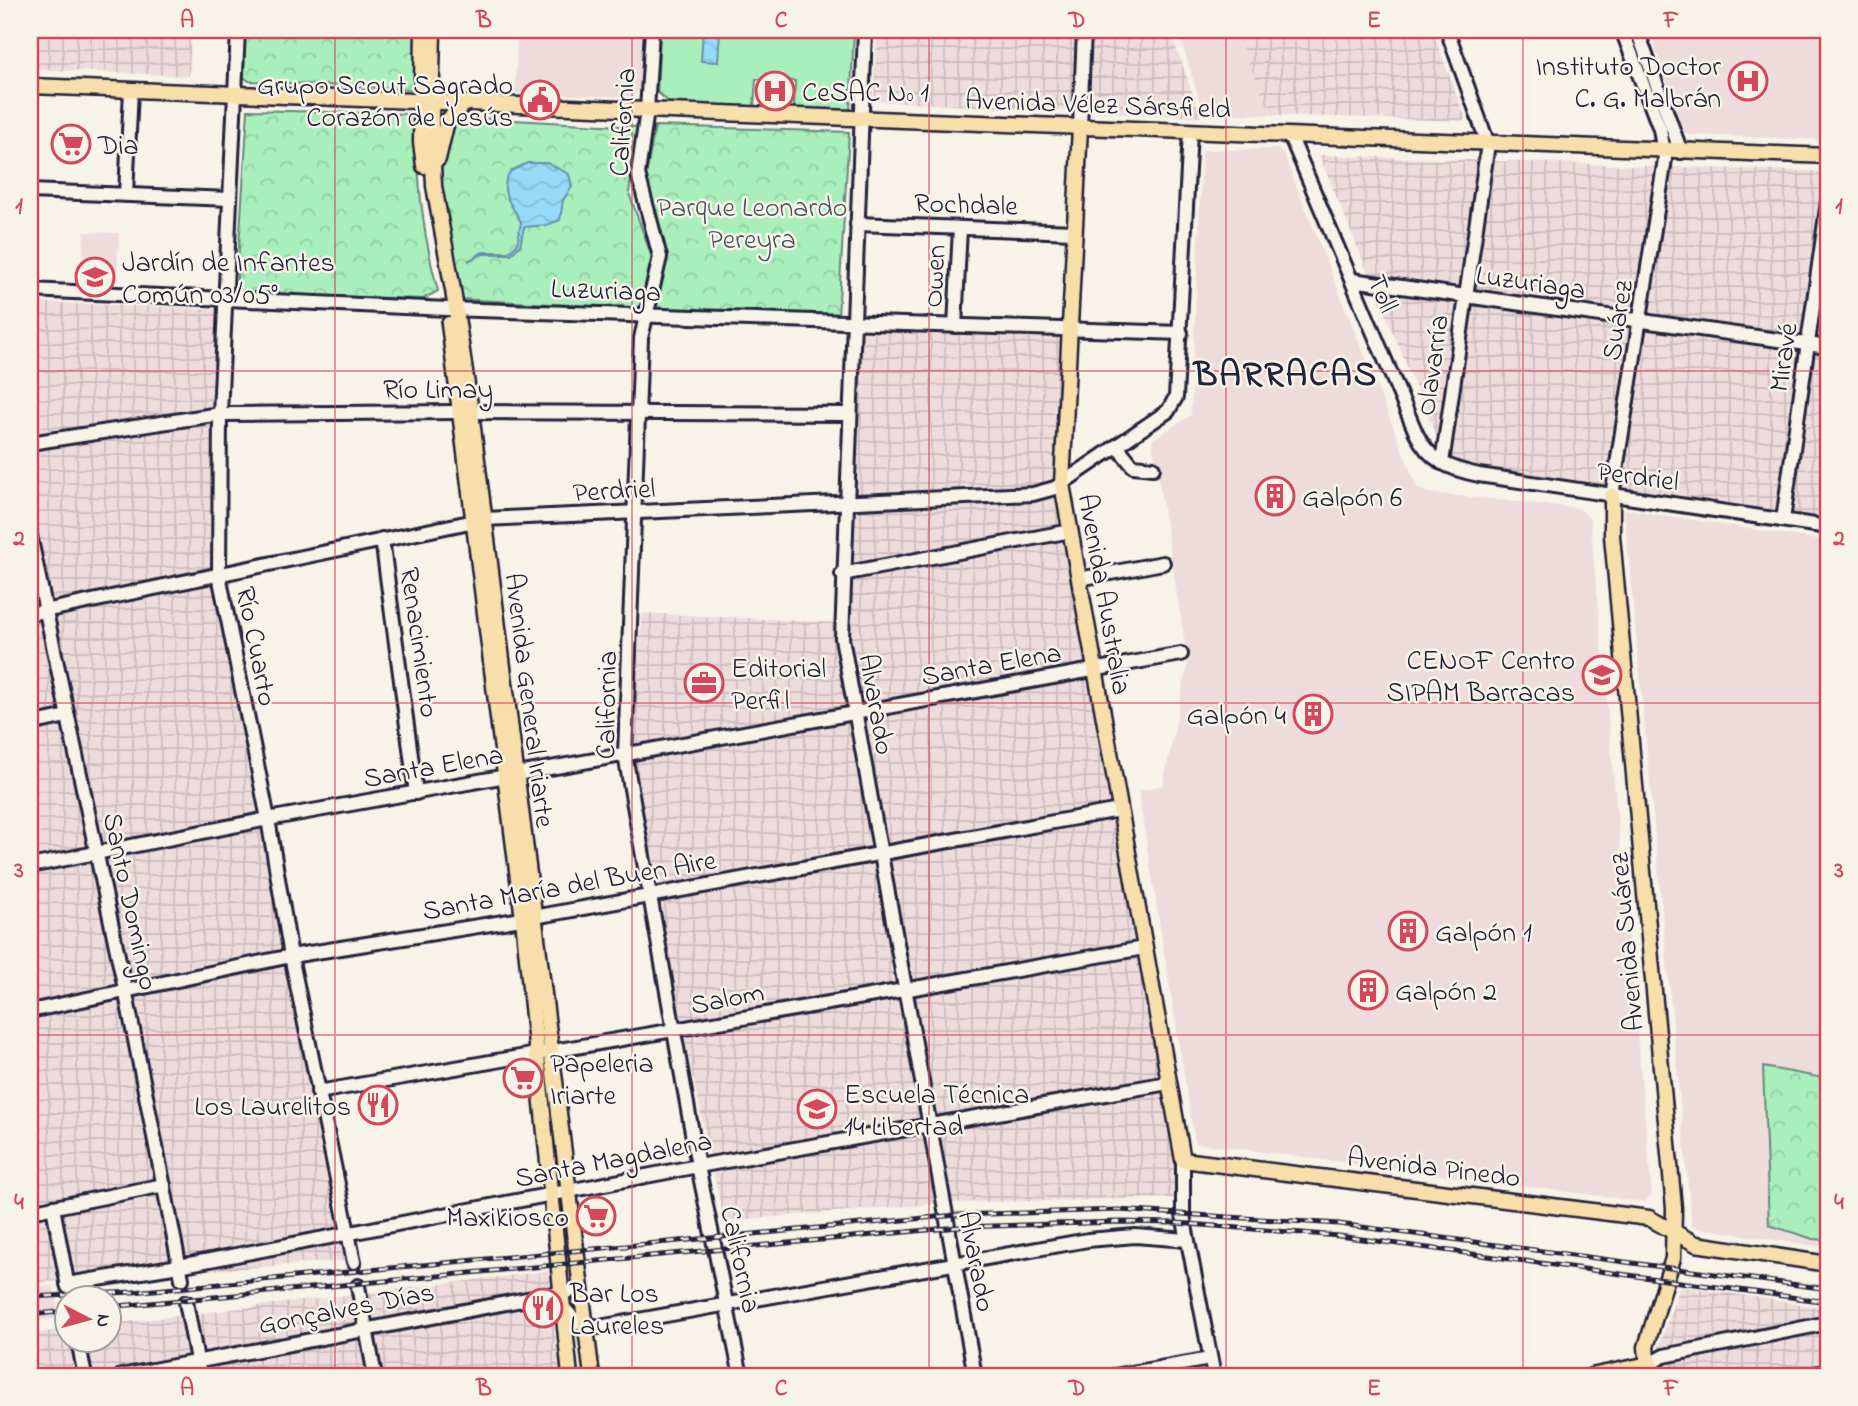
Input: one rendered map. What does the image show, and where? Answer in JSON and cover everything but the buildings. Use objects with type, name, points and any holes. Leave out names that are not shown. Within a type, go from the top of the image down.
[{"type":"main road","name":"Avenida General Iriarte","points":[[423,30],[426,102],[435,199],[452,309],[543,1053],[551,1195],[570,1376]]},
{"type":"main road","name":"Avenida General Iriarte","points":[[433,30],[421,142],[428,215],[452,309]]},
{"type":"main road","name":"Avenida Vélez Sársfield","points":[[30,86],[1665,152],[1828,156]]},
{"type":"main road","points":[[435,199],[444,129],[450,116],[464,104]]},
{"type":"main road","name":"Avenida Australia","points":[[1080,127],[1062,484],[1183,1160]]},
{"type":"main road","name":"Avenida Suárez","points":[[1612,496],[1612,536],[1675,1232],[1668,1282],[1647,1342],[1653,1370]]},
{"type":"main road","name":"Avenida General Iriarte","points":[[543,1053],[567,1192],[592,1376]]},
{"type":"main road","name":"Avenida Pinedo","points":[[1183,1160],[1649,1218],[1696,1244],[1828,1264]]},
{"type":"main road","points":[[1591,1376],[1653,1370]]},
{"type":"street","name":"Río Cuarto","points":[[238,30],[220,414],[219,575],[268,819],[291,956],[354,1262]]},
{"type":"street","name":"California","points":[[652,30],[647,110],[638,174],[660,253],[645,315],[638,412],[625,755],[698,1166],[741,1376]]},
{"type":"street","name":"Alvarado","points":[[865,30],[842,574],[842,645],[975,1376]]},
{"type":"street","name":"Avenida Australia","points":[[1080,127],[1084,30]]},
{"type":"street","name":"Olavarría","points":[[1442,463],[1488,144],[1447,30]]},
{"type":"street","points":[[1622,30],[1665,152]]},
{"type":"street","points":[[1637,30],[1681,152]]},
{"type":"street","points":[[125,194],[131,90]]},
{"type":"street","points":[[1181,333],[1190,131]]},
{"type":"street","name":"Toll","points":[[1290,135],[1421,443],[1442,463]]},
{"type":"street","name":"Suárez","points":[[1612,496],[1641,322],[1665,152]]},
{"type":"street","points":[[30,191],[230,199]]},
{"type":"street","name":"Miravé","points":[[1783,520],[1828,201]]},
{"type":"street","name":"Rochdale","points":[[857,224],[1074,232]]},
{"type":"street","name":"Owen","points":[[955,326],[960,228]]},
{"type":"street","name":"Luzuriaga","points":[[1352,280],[1828,347]]},
{"type":"street","name":"Luzuriaga","points":[[30,290],[452,309],[1181,333]]},
{"type":"street","name":"Perdriel","points":[[30,614],[478,520],[1033,494],[1062,484],[1168,411],[1176,397],[1181,333]]},
{"type":"street","name":"Río Limay","points":[[30,443],[220,414],[848,414]]},
{"type":"street","points":[[1117,446],[1133,466],[1153,468]]},
{"type":"street","name":"Perdriel","points":[[1442,463],[1479,475],[1828,527]]},
{"type":"street","points":[[842,574],[1071,531]]},
{"type":"street","name":"Santo Domingo","points":[[30,535],[181,1272]]},
{"type":"street","name":"Renacimiento","points":[[382,539],[416,793]]},
{"type":"street","points":[[1079,579],[1163,562]]},
{"type":"street","name":"Santa Elena","points":[[30,866],[268,819],[1181,653]]},
{"type":"street","points":[[30,724],[66,716]]},
{"type":"street","name":"Santa María del Buen Aire","points":[[30,1011],[291,956],[528,918],[1119,810]]},
{"type":"street","name":"Salom","points":[[318,1092],[675,1032],[905,988],[1144,947]]},
{"type":"street","name":"Santa Magdalena","points":[[53,1207],[68,1285],[181,1272],[348,1231],[928,1124],[1168,1083]]},
{"type":"street","points":[[1183,1160],[1182,1206],[1214,1376]]},
{"type":"street","points":[[30,1212],[164,1185]]},
{"type":"street","points":[[564,1308],[572,1318],[586,1327],[599,1327],[953,1263],[1111,1238],[1187,1240]]},
{"type":"street","points":[[358,1286],[375,1376]]},
{"type":"street","name":"Gonçalves Días","points":[[121,1376],[580,1289]]},
{"type":"street","points":[[186,1302],[200,1376]]},
{"type":"street","points":[[1653,1370],[1664,1356],[1828,1323]]},
{"type":"street","points":[[81,1354],[85,1376]]},
{"type":"street","points":[[1114,1376],[1210,1359]]},
{"type":"street","points":[[1806,1376],[1828,1371]]},
{"type":"shaded area","points":[[30,30],[191,30],[189,76],[30,69]]},
{"type":"shaded area","points":[[517,30],[642,30],[640,88],[633,97],[515,93]]},
{"type":"shaded area","points":[[877,30],[1170,30],[1201,117],[874,101]]},
{"type":"shaded area","points":[[1178,30],[1234,30],[1272,115],[1203,113]]},
{"type":"shaded area","points":[[1234,30],[1432,30],[1465,117],[1464,121],[1272,115]]},
{"type":"shaded area","name":"Instituto Doctor C. G. Malbrán","points":[[1649,30],[1828,30],[1828,140],[1690,135],[1684,132]]},
{"type":"shaded area","points":[[1278,149],[1284,155],[1418,489],[1428,493],[1579,508],[1590,519],[1652,1195],[1645,1202],[1195,1143],[1138,791],[1163,785],[1188,662],[1152,440],[1191,415],[1202,150]]},
{"type":"shaded area","points":[[1319,155],[1828,172],[1828,523],[1451,472]]},
{"type":"shaded area","points":[[84,232],[119,233],[117,282],[82,281]]},
{"type":"shaded area","points":[[30,302],[219,309],[213,586],[344,1261],[30,1283]]},
{"type":"shaded area","points":[[853,321],[1063,331],[1064,498],[1186,1198],[947,1203],[724,1221],[625,764],[643,613],[843,623]]},
{"type":"shaded area","points":[[1624,509],[1828,541],[1828,1248],[1692,1227]]},
{"type":"shaded area","points":[[549,1271],[560,1376],[30,1376],[30,1334],[52,1331],[52,1354],[122,1354],[122,1322]]},
{"type":"shaded area","points":[[30,1286],[52,1286],[52,1319],[30,1322]]},
{"type":"shaded area","points":[[1680,1286],[1828,1308],[1828,1376],[1678,1376],[1659,1347]]},
{"type":"green space","points":[[243,30],[419,30],[417,90],[249,81],[242,76]]},
{"type":"green space","points":[[660,30],[854,30],[850,112],[794,109],[795,81],[756,79],[754,107],[670,103],[657,92]]},
{"type":"green space","points":[[248,110],[409,114],[417,118],[421,206],[438,291],[423,299],[236,293]]},
{"type":"green space","name":"Parque Leonardo Pereyra","points":[[459,117],[638,127],[629,193],[652,257],[639,309],[459,299],[442,204],[441,155],[453,120]]},
{"type":"green space","name":"Parque Leonardo Pereyra","points":[[655,126],[849,132],[838,317],[651,311],[666,257],[643,192]]},
{"type":"green space","points":[[1763,1067],[1823,1078],[1828,1074],[1828,1240],[1813,1239],[1769,1225]]},
{"type":"water","points":[[703,30],[720,30],[718,62],[701,61]]},
{"type":"water","points":[[527,163],[547,163],[569,174],[572,187],[563,200],[560,220],[547,225],[524,227],[520,246],[511,254],[483,254],[468,261],[483,252],[509,252],[517,245],[521,222],[507,197],[505,185],[511,171]]},
{"type":"tunnel","points":[[354,1262],[358,1286]]},
{"type":"tunnel","points":[[182,1279],[186,1302]]},
{"type":"railway","points":[[30,1297],[133,1292],[957,1215],[1118,1210],[1339,1224],[1828,1289]]},
{"type":"railway","points":[[122,1306],[959,1227],[1118,1222],[1177,1223],[1339,1236],[1828,1302]]},
{"type":"railway","points":[[30,1315],[52,1313]]},
{"type":"place","name":"Instituto Doctor C. G. Malbrán","points":[[1748,81]]},
{"type":"place","name":"CeSAC Nº 1","points":[[775,91]]},
{"type":"place","name":"Grupo Scout Sagrado Corazón de Jesús","points":[[540,100]]},
{"type":"place","name":"Dia","points":[[71,144]]},
{"type":"place","name":"Jardín de Infantes Común 03/05°","points":[[95,277]]},
{"type":"place","name":"Galpón 6","points":[[1275,496]]},
{"type":"place","name":"CENOF Centro SIPAM Barracas","points":[[1602,675]]},
{"type":"place","name":"Editorial Perfil","points":[[704,683]]},
{"type":"place","name":"Galpón 4","points":[[1313,714]]},
{"type":"place","name":"Galpón 1","points":[[1408,931]]},
{"type":"place","name":"Galpón 2","points":[[1368,990]]},
{"type":"place","name":"Papeleria Iriarte","points":[[523,1078]]},
{"type":"place","name":"Los Laurelitos","points":[[378,1105]]},
{"type":"place","name":"Escuela Técnica 14 Libertad","points":[[817,1109]]},
{"type":"place","name":"Maxikiosco","points":[[596,1216]]},
{"type":"place","name":"Bar Los Laureles","points":[[543,1308]]},
{"type":"district","name":"BARRACAS","points":[[1286,373]]}]
